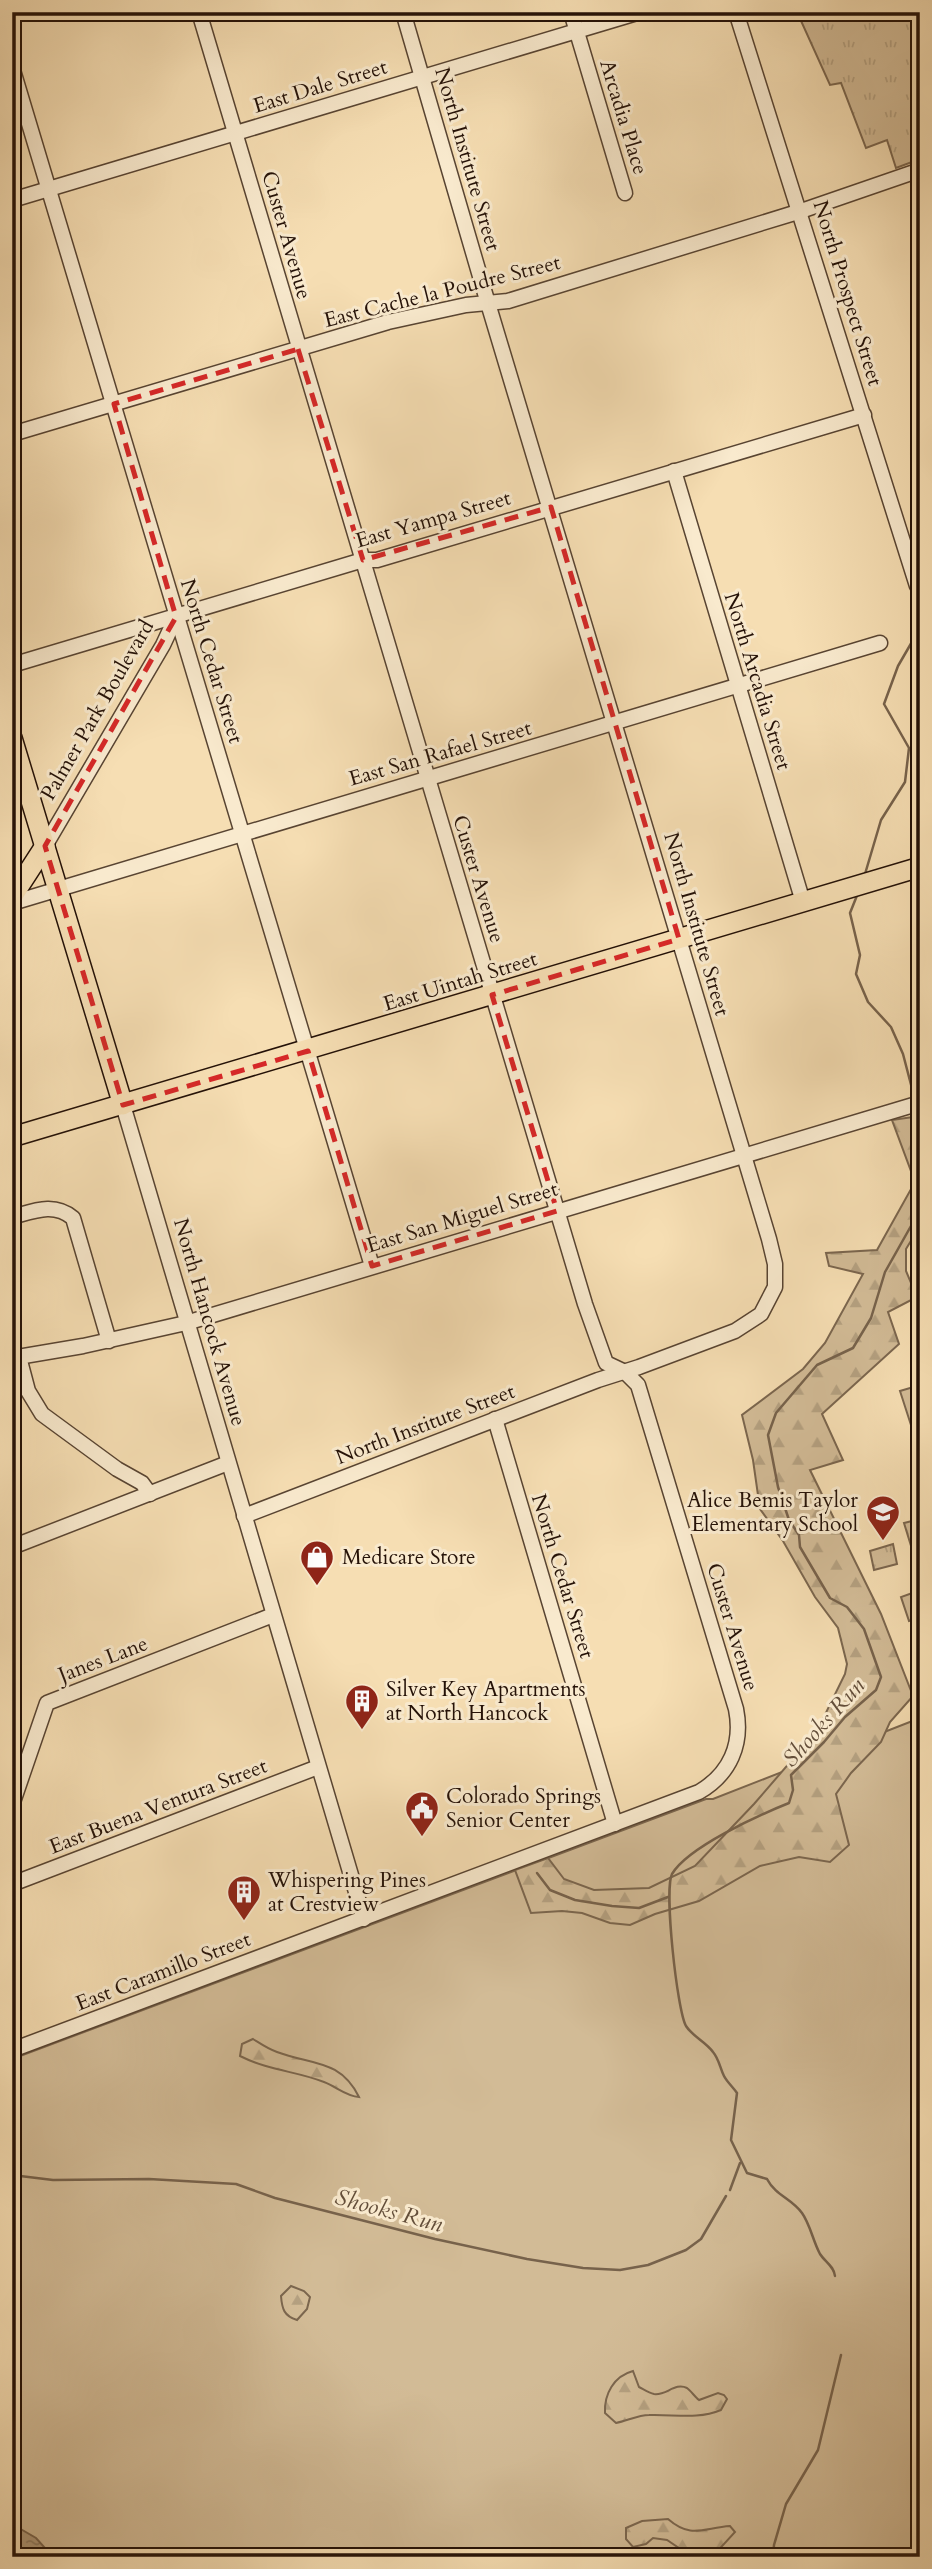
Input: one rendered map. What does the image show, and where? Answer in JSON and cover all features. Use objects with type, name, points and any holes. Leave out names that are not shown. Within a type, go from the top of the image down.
[{"type":"main road","name":"North Hancock Avenue","points":[[12,737],[123,1105]]},
{"type":"main road","name":"Palmer Park Boulevard","points":[[12,900],[45,846]]},
{"type":"main road","name":"East Uintah Street","points":[[12,1138],[919,867]]},
{"type":"street","name":"Custer Avenue","points":[[199,12],[557,1211],[606,1363],[625,1372],[638,1385],[736,1709],[737,1744],[729,1764],[718,1778]]},
{"type":"street","name":"North Institute Street","points":[[244,1516],[598,1380],[735,1331],[761,1314],[775,1287],[775,1264],[744,1156],[403,12]]},
{"type":"street","name":"Arcadia Place","points":[[571,12],[625,193]]},
{"type":"street","name":"East Dale Street","points":[[12,200],[640,12]]},
{"type":"street","name":"North Prospect Street","points":[[736,12],[801,211],[917,586]]},
{"type":"street","name":"North Cedar Street","points":[[12,68],[372,1266]]},
{"type":"street","name":"East Cache la Poudre Street","points":[[12,434],[409,316],[466,305],[508,301],[801,211],[920,170]]},
{"type":"street","name":"East Yampa Street","points":[[12,665],[864,415]]},
{"type":"street","name":"North Arcadia Street","points":[[674,471],[737,686],[811,900]]},
{"type":"street","name":"Palmer Park Boulevard","points":[[45,846],[163,645],[176,617]]},
{"type":"street","name":"East San Rafael Street","points":[[12,900],[880,643]]},
{"type":"street","name":"East San Miguel Street","points":[[15,1357],[109,1341],[186,1323],[914,1104]]},
{"type":"street","name":"North Hancock Avenue","points":[[123,1105],[364,1919]]},
{"type":"street","points":[[12,1217],[50,1208],[67,1213],[73,1219],[109,1341]]},
{"type":"street","points":[[15,1357],[28,1391],[42,1414],[117,1469],[142,1483],[150,1494]]},
{"type":"street","name":"North Cedar Street","points":[[495,1419],[615,1824]]},
{"type":"street","points":[[12,1547],[228,1463]]},
{"type":"street","name":"Janes Lane","points":[[12,1805],[47,1703],[273,1615]]},
{"type":"street","name":"East Buena Ventura Street","points":[[12,1884],[318,1766]]},
{"type":"street","name":"East Caramillo Street","points":[[12,2050],[699,1792],[718,1778]]},
{"type":"highlighted area","points":[[298,349],[363,560],[551,507],[679,939],[492,995],[557,1211],[372,1266],[308,1051],[123,1105],[45,846],[176,617],[114,404]]},
{"type":"green space","points":[[797,12],[920,12],[920,159],[896,168],[887,140],[866,148],[841,83],[830,85]]},
{"type":"green space","points":[[920,1116],[920,1226],[906,1249],[906,1271],[917,1297],[888,1312],[899,1344],[822,1414],[843,1460],[810,1470],[881,1614],[913,1696],[890,1722],[881,1742],[851,1773],[836,1794],[849,1845],[830,1862],[799,1857],[760,1866],[699,1901],[655,1914],[630,1925],[610,1923],[582,1913],[531,1913],[515,1870],[548,1858],[564,1879],[594,1890],[649,1888],[695,1866],[754,1804],[817,1731],[845,1674],[847,1664],[838,1628],[815,1597],[783,1541],[760,1509],[753,1460],[742,1415],[803,1369],[825,1343],[863,1274],[829,1266],[826,1253],[877,1250],[915,1182],[892,1120]]},
{"type":"green space","points":[[920,1385],[920,1453],[900,1391]]},
{"type":"green space","points":[[920,1519],[920,1572],[919,1572],[904,1523]]},
{"type":"green space","points":[[893,1544],[897,1564],[874,1570],[870,1551]]},
{"type":"green space","points":[[918,1591],[920,1618],[909,1621],[901,1597]]},
{"type":"green space","points":[[920,1718],[920,2557],[12,2557],[12,2059],[706,1799],[713,1799]]},
{"type":"green space","points":[[253,2039],[274,2051],[334,2069],[359,2097],[314,2078],[262,2065],[240,2056],[242,2044]]},
{"type":"green space","points":[[291,2286],[304,2291],[310,2297],[307,2309],[297,2320],[286,2314],[282,2305],[281,2296]]},
{"type":"green space","points":[[633,2371],[639,2387],[652,2393],[658,2394],[683,2387],[699,2400],[718,2393],[727,2399],[721,2410],[712,2413],[694,2416],[645,2415],[616,2423],[605,2413],[606,2399],[616,2381]]},
{"type":"green space","points":[[668,2519],[691,2531],[730,2526],[735,2532],[713,2556],[682,2550],[667,2540],[653,2538],[646,2544],[633,2547],[626,2539],[626,2528],[642,2521]]},
{"type":"water","points":[[12,2524],[36,2538],[53,2557],[12,2557]]},
{"type":"waterway","name":"Shooks Run","points":[[865,874],[881,820],[905,782],[909,748],[884,704],[898,666],[920,628]]},
{"type":"waterway","name":"Shooks Run","points":[[858,893],[850,913],[860,955],[856,974],[868,1002],[891,1027],[903,1054],[915,1100]]},
{"type":"waterway","name":"Shooks Run","points":[[917,1110],[920,1120]]},
{"type":"waterway","name":"Shooks Run","points":[[835,2276],[820,2254],[802,2213],[767,2179],[747,2173],[731,2140],[737,2093],[725,2078],[715,2055],[689,2030],[682,2016],[673,1950],[670,1884],[672,1874],[693,1853],[725,1833],[789,1803],[793,1790],[791,1775],[845,1717],[876,1690],[881,1677],[864,1629],[847,1607],[830,1598],[800,1547],[799,1535],[789,1520],[778,1487],[768,1435],[776,1413],[817,1365],[853,1348],[871,1318],[885,1272],[920,1210]]},
{"type":"waterway","name":"Shooks Run","points":[[537,1873],[550,1890],[575,1900],[639,1908],[668,1897]]},
{"type":"waterway","name":"Shooks Run","points":[[730,2190],[740,2163]]},
{"type":"waterway","name":"Shooks Run","points":[[12,2175],[53,2180],[149,2179],[236,2184],[275,2198],[435,2239],[527,2259],[583,2268],[620,2270],[648,2265],[686,2250],[701,2239],[726,2196]]},
{"type":"waterway","name":"Shooks Run","points":[[773,2557],[786,2504],[818,2450],[841,2355]]},
{"type":"place","name":"Alice Bemis Taylor Elementary School","points":[[883,1542]]},
{"type":"place","name":"Medicare Store","points":[[317,1587]]},
{"type":"place","name":"Silver Key Apartments at North Hancock","points":[[362,1731]]},
{"type":"place","name":"Colorado Springs Senior Center","points":[[422,1838]]},
{"type":"place","name":"Whispering Pines at Crestview","points":[[244,1922]]}]
